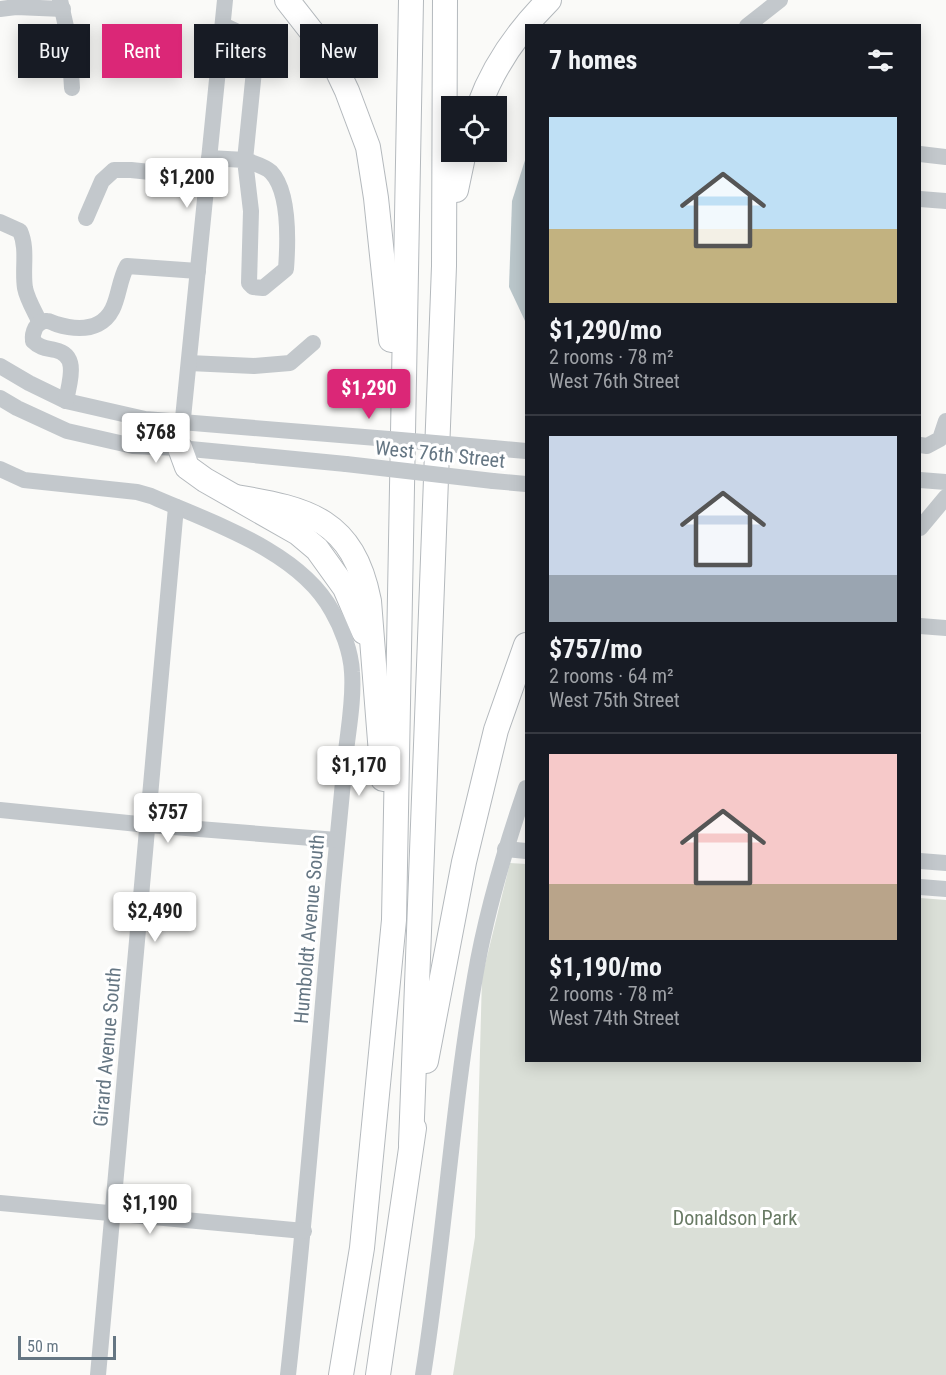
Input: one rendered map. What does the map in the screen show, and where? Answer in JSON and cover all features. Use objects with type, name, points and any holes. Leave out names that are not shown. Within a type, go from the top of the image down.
[{"type":"highway","points":[[287,0],[330,55],[347,90],[368,147],[376,198],[402,442]]},
{"type":"highway","points":[[341,1375],[362,1248],[394,920],[411,0]]},
{"type":"highway","points":[[411,1144],[444,266],[445,0]]},
{"type":"highway","points":[[527,24],[549,0]]},
{"type":"highway","points":[[484,96],[503,55],[525,26]]},
{"type":"highway","points":[[444,266],[462,162]]},
{"type":"highway","points":[[180,448],[187,467],[205,480],[236,497],[280,504],[304,512],[327,525],[356,557],[364,577],[369,601],[394,920]]},
{"type":"highway","points":[[378,1375],[411,1144],[464,862],[496,730],[525,648]]},
{"type":"street","points":[[223,24],[225,0]]},
{"type":"street","points":[[750,24],[780,0]]},
{"type":"street","points":[[0,9],[61,4],[69,40],[72,88]]},
{"type":"street","points":[[180,448],[217,78]]},
{"type":"street","points":[[209,158],[245,160],[269,170],[280,184],[285,215],[286,269],[263,288],[253,287],[249,283],[251,211],[245,160],[253,78]]},
{"type":"street","points":[[921,154],[946,157]]},
{"type":"street","points":[[86,218],[102,180],[114,170],[207,178]]},
{"type":"street","points":[[921,199],[946,201]]},
{"type":"street","points":[[0,222],[20,231],[24,242],[25,290],[40,323]]},
{"type":"street","points":[[66,401],[72,368],[67,355],[39,347],[33,341],[32,332],[40,323],[46,321],[78,329],[98,324],[110,314],[127,266],[198,271]]},
{"type":"street","points":[[189,363],[254,366],[290,363],[313,343]]},
{"type":"street","name":"West 76th Street","points":[[0,366],[66,401],[145,419],[525,451]]},
{"type":"street","name":"West 76th Street","points":[[0,398],[66,431],[133,446],[180,448],[346,464],[525,484]]},
{"type":"street","points":[[921,445],[927,446],[940,439],[946,421]]},
{"type":"street","name":"Humboldt Avenue South","points":[[0,469],[24,480],[137,492],[176,507],[277,555],[317,589],[332,611],[349,654],[353,683],[337,840],[304,1231],[288,1375]]},
{"type":"street","points":[[921,480],[946,482]]},
{"type":"street","points":[[921,506],[943,505]]},
{"type":"street","points":[[921,527],[943,505]]},
{"type":"street","name":"Girard Avenue South","points":[[98,1375],[176,507]]},
{"type":"street","points":[[921,626],[946,628]]},
{"type":"street","points":[[423,1375],[475,975],[505,849],[525,791]]},
{"type":"street","points":[[0,810],[148,825],[337,840]]},
{"type":"street","points":[[505,849],[525,851]]},
{"type":"street","points":[[921,861],[946,863]]},
{"type":"street","points":[[921,887],[946,889]]},
{"type":"street","points":[[0,1203],[304,1231]]},
{"type":"green space","name":"Donaldson Park","points":[[510,863],[525,864],[525,1062],[921,1062],[921,898],[946,900],[946,1375],[453,1375],[475,1237],[482,977]]},
{"type":"shaded area","points":[[525,160],[525,321],[509,287],[512,201]]}]
